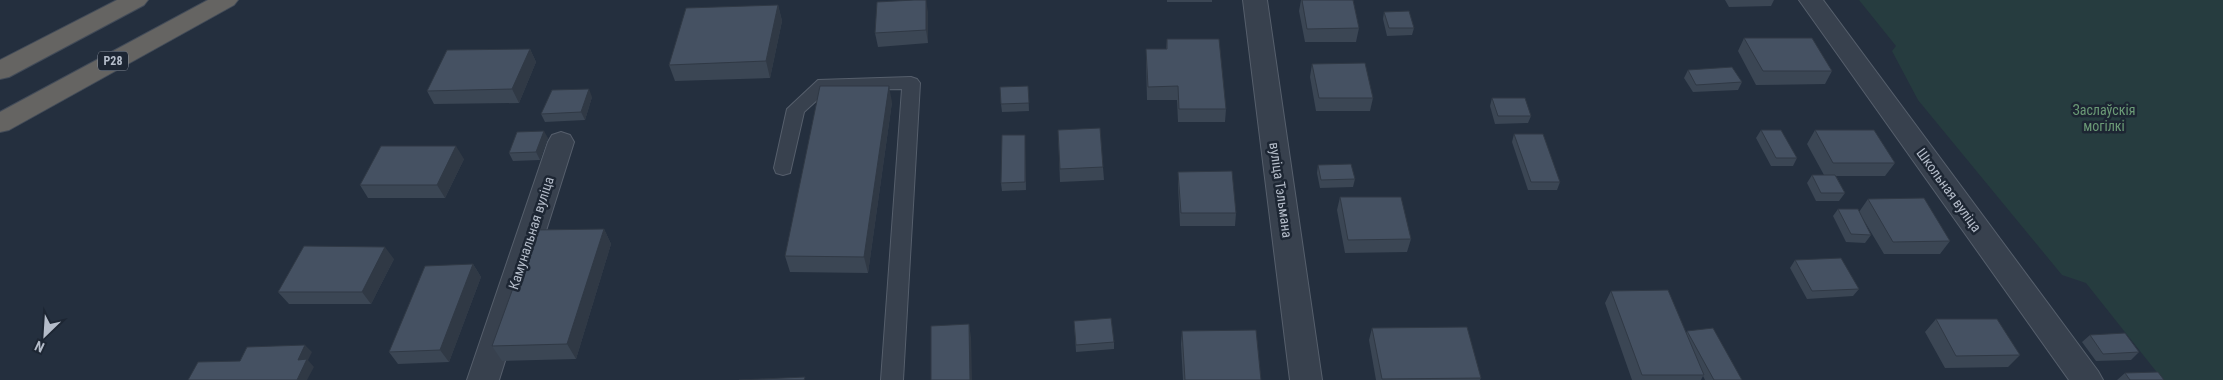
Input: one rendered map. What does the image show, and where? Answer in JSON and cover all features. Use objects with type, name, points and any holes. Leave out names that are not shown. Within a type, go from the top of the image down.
[{"type":"highway","points":[[0,71],[136,0]]},
{"type":"highway","name":"Р28","points":[[0,123],[226,0]]},
{"type":"street","name":"вуліца Тэльмана","points":[[1255,0],[1306,380]]},
{"type":"street","name":"Школьная вуліца","points":[[1811,0],[2088,380]]},
{"type":"street","name":"Камунальная вуліца","points":[[483,380],[561,142]]},
{"type":"lane","points":[[783,168],[796,109],[824,84],[911,83],[892,380]]},
{"type":"green space","name":"Заслаўскія могілкі","points":[[1859,0],[2223,0],[2223,380],[2163,380],[2086,283],[2062,275],[1918,100],[1892,51],[1896,46]]},
{"type":"building","points":[[926,0],[926,30],[875,33],[877,2]]},
{"type":"building","points":[[1302,0],[1353,0],[1359,28],[1307,29]]},
{"type":"building","points":[[778,5],[766,61],[669,65],[686,8]]},
{"type":"building","points":[[1409,11],[1414,28],[1389,28],[1384,12]]},
{"type":"building","points":[[1744,38],[1812,38],[1832,71],[1763,71]]},
{"type":"building","points":[[1167,39],[1219,39],[1226,109],[1179,109],[1178,86],[1148,87],[1146,49],[1167,49]]},
{"type":"building","points":[[530,49],[512,89],[427,91],[447,50]]},
{"type":"building","points":[[1365,63],[1373,98],[1319,98],[1312,64]]},
{"type":"building","points":[[1732,67],[1742,82],[1696,85],[1688,70]]},
{"type":"building","points":[[820,86],[889,86],[864,257],[785,256]]},
{"type":"building","points":[[1028,86],[1029,103],[1001,104],[1000,87]]},
{"type":"building","points":[[589,89],[581,112],[541,114],[552,90]]},
{"type":"building","points":[[1492,98],[1525,98],[1531,116],[1498,116]]},
{"type":"building","points":[[1100,128],[1103,167],[1060,169],[1058,130]]},
{"type":"building","points":[[1761,130],[1781,130],[1797,158],[1776,158]]},
{"type":"building","points":[[1815,130],[1874,130],[1895,163],[1833,163]]},
{"type":"building","points":[[544,131],[536,152],[509,153],[517,132]]},
{"type":"building","points":[[1514,134],[1543,134],[1560,182],[1531,182]]},
{"type":"building","points":[[1002,135],[1025,135],[1025,182],[1001,183]]},
{"type":"building","points":[[381,146],[456,146],[437,185],[360,185]]},
{"type":"building","points":[[1351,164],[1355,179],[1321,180],[1318,165]]},
{"type":"building","points":[[1232,171],[1236,213],[1181,213],[1178,172]]},
{"type":"building","points":[[1812,175],[1835,175],[1845,193],[1821,193]]},
{"type":"building","points":[[1340,197],[1401,197],[1411,239],[1348,240]]},
{"type":"building","points":[[1924,198],[1950,241],[1893,242],[1868,199]]},
{"type":"building","points":[[1838,209],[1858,209],[1871,235],[1851,234]]},
{"type":"building","points":[[604,229],[567,344],[492,346],[534,230]]},
{"type":"building","points":[[304,246],[385,247],[362,292],[278,292]]},
{"type":"building","points":[[1841,258],[1859,289],[1812,291],[1795,260]]},
{"type":"building","points":[[473,264],[440,350],[389,352],[425,266]]},
{"type":"building","points":[[1668,290],[1704,375],[1642,375],[1611,291]]},
{"type":"building","points":[[1111,318],[1114,342],[1076,345],[1074,321]]},
{"type":"building","points":[[1936,319],[1997,319],[2020,355],[1956,356]]},
{"type":"building","points":[[969,324],[970,380],[931,380],[931,326]]},
{"type":"building","points":[[1467,327],[1481,378],[1382,379],[1372,328]]},
{"type":"building","points":[[1713,328],[1742,380],[1714,380],[1687,331]]},
{"type":"building","points":[[1256,330],[1261,380],[1185,380],[1182,331]]},
{"type":"building","points":[[2125,333],[2139,352],[2103,354],[2090,335]]},
{"type":"building","points":[[305,345],[298,360],[307,359],[297,380],[188,380],[198,362],[240,361],[247,347]]},
{"type":"building","points":[[2158,372],[2164,380],[2130,380],[2125,373]]},
{"type":"building","points":[[805,377],[804,380],[739,380]]}]
